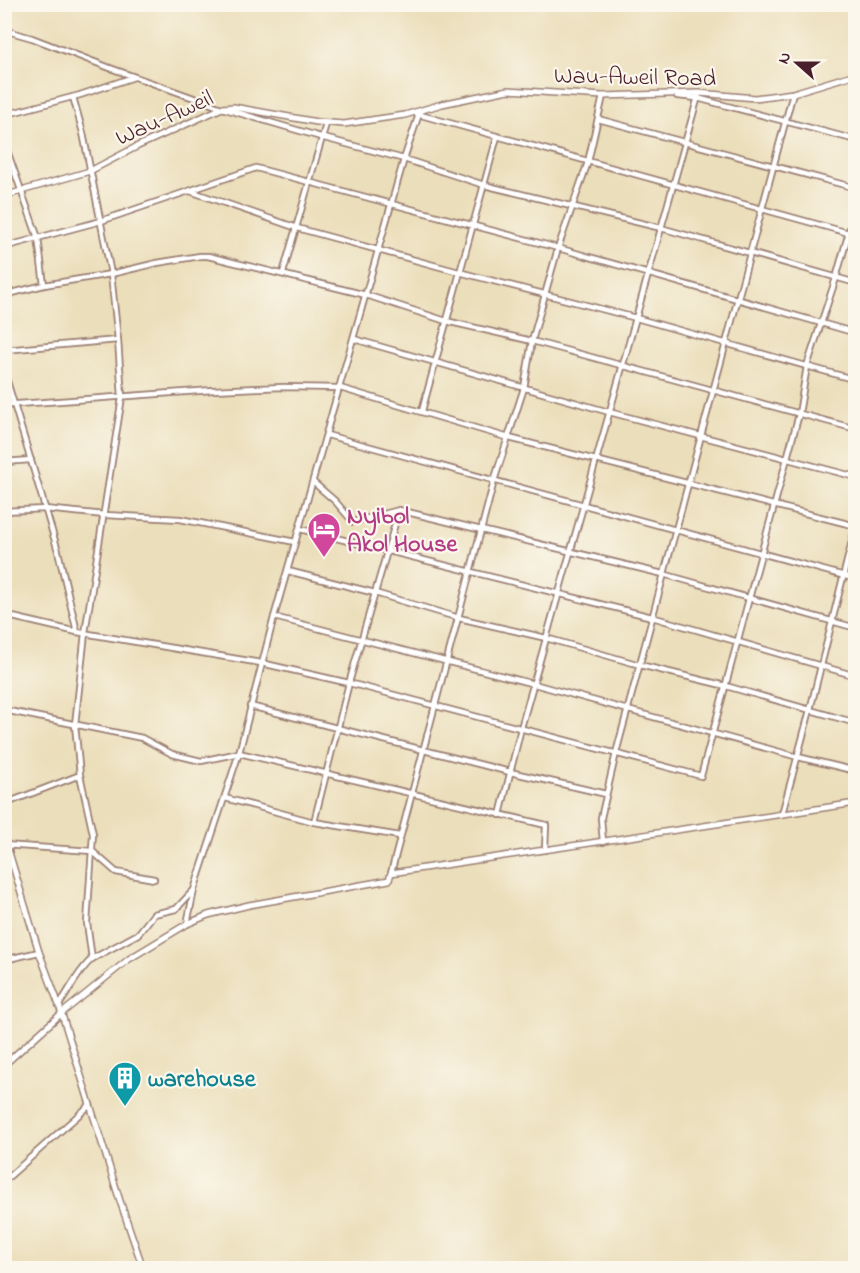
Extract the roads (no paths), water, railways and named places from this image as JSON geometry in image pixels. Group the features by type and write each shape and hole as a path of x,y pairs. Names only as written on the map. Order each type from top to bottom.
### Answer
{"street":[{"path":"4,30 32,38 222,108 484,184 661,228 855,283"},
{"name":"Wau-Aweil Road","path":"416,114 442,104 508,90 603,96 662,94 755,98 792,93 855,74"},
{"path":"4,115 73,97 134,77"},
{"path":"603,842 601,818 627,708 792,93"},
{"path":"500,815 521,728 698,95 855,140"},
{"path":"4,1065 62,1012 129,959 187,924 208,915 249,905 389,880 472,572 494,481 524,388 532,341 558,248 588,162 603,96"},
{"path":"73,97 81,123 111,274 122,397 85,633 75,725 80,775 93,834 87,923 92,959"},
{"name":"Wau-Aweil","path":"4,196 90,171 138,146 222,108 234,107 326,124 344,124 416,114"},
{"path":"187,924 194,890 239,753 261,663 416,114 855,235"},
{"path":"598,119 855,188"},
{"path":"283,273 324,138 326,124"},
{"path":"422,411 497,137"},
{"path":"4,142 38,238 44,285"},
{"path":"4,248 101,221 256,168 558,248 855,333"},
{"path":"190,190 297,228 636,318 855,380"},
{"path":"4,615 77,632 261,663 349,683 701,776 799,414 807,366 836,278 855,207"},
{"path":"4,295 44,285 200,256 283,273 446,321 532,341 855,429"},
{"path":"354,339 609,412 855,477"},
{"path":"4,350 118,340"},
{"path":"4,371 16,404 58,551 77,632"},
{"path":"4,405 272,387 340,388 509,438 855,526 782,814"},
{"path":"327,435 855,579"},
{"path":"4,462 31,460"},
{"path":"313,482 335,501 353,522 399,510 571,550 855,628"},
{"path":"4,511 45,509 180,519 296,542"},
{"path":"314,822 337,727 399,510"},
{"path":"300,529 652,617 855,675"},
{"path":"288,571 375,593 459,618 546,638 640,665 726,686 855,723"},
{"path":"274,617 627,708 855,771"},
{"path":"250,706 606,794"},
{"path":"4,710 142,738 172,754 201,761 239,753 546,825 545,850"},
{"path":"4,804 80,775"},
{"path":"225,798 314,822 400,836"},
{"path":"391,873 855,803"},
{"path":"4,836 39,952 62,1012 143,1269"},
{"path":"7,846 92,851 116,872 154,879"},
{"path":"59,1005 74,985 83,967 92,959 138,934 154,914 176,909 194,890"},
{"path":"4,960 39,952"},
{"path":"4,1181 90,1105"}],"place":[{"name":"Nyibol Akol House","path":"324,558"},
{"name":"warehouse","path":"125,1107"}]}
